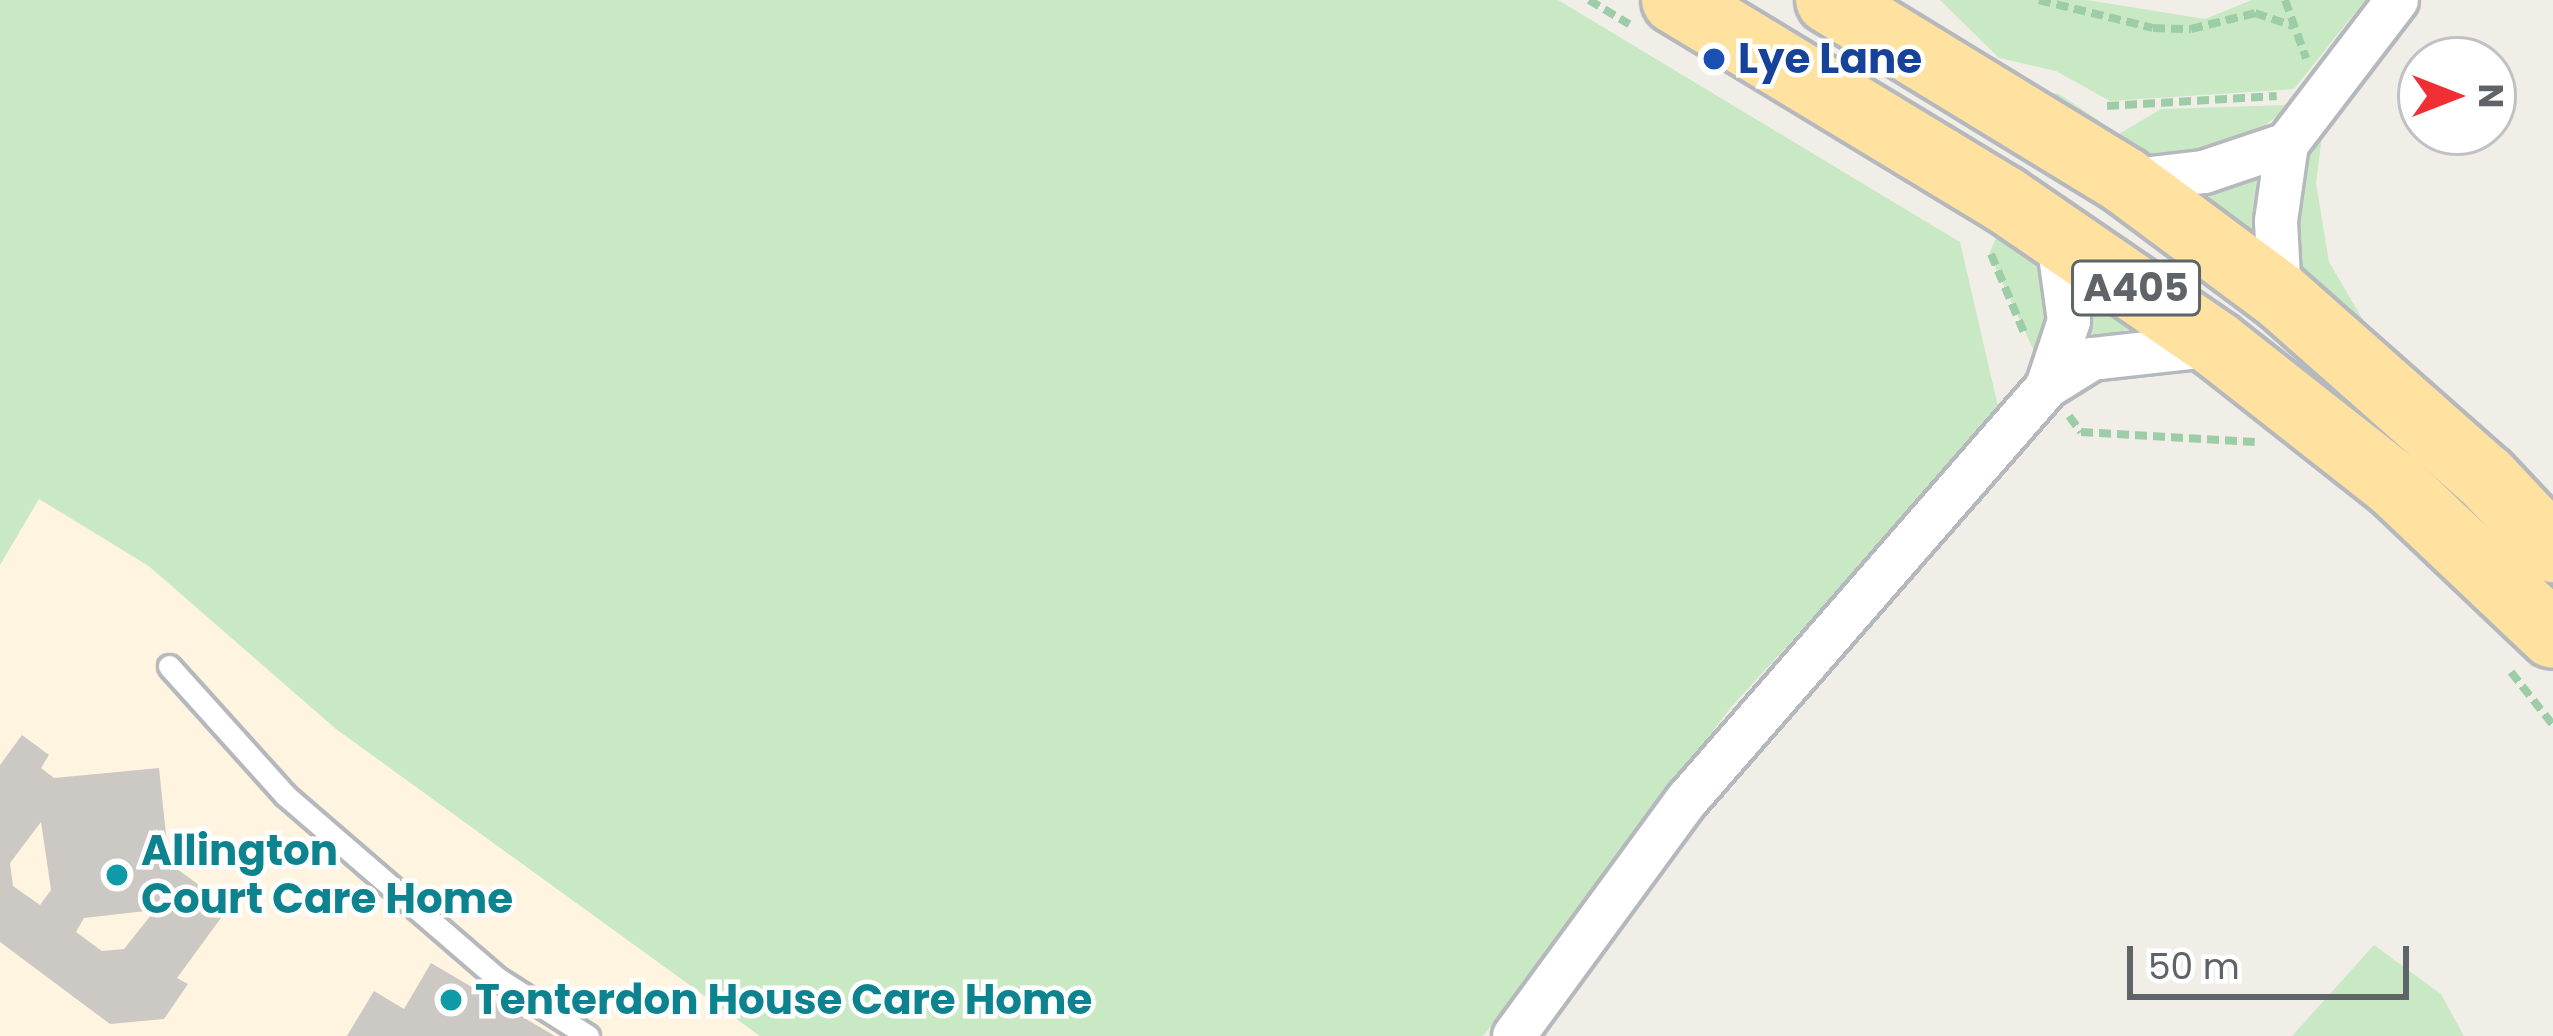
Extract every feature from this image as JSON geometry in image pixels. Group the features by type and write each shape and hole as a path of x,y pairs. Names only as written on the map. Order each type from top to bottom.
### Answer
{"highway":[{"name":"A405","path":"1829,0 2125,181 2280,296 2486,478 2553,549"},
{"name":"A405","path":"1647,9 2057,233 2218,345 2396,486 2523,645"}],"street":[{"path":"2280,296 2276,221 2288,144 2397,0"},
{"path":"2125,181 2204,172 2288,144"},
{"path":"2047,387 2069,321 2057,233"},
{"path":"1514,1036 1687,800 2047,387 2092,358 2218,345"}],"lane":[{"path":"169,666 285,795 496,978 588,1036"}],"path":[{"path":"1589,0 1647,9"},
{"path":"2039,0 2153,28 2191,29 2255,13 2293,26"},
{"path":"2284,0 2313,74"},
{"path":"1989,249 2047,387 2080,432 2253,441 2271,454"},
{"path":"2523,645 2553,724"}],"shaded area":[{"path":"39,498 149,567 336,729 760,1036 0,1036 0,565"}],"green space":[{"path":"0,0 1558,0 1960,242 2000,415 1731,707 1483,1036 760,1036 336,729 149,566 39,499 0,565"},
{"path":"1940,0 2087,0 2205,19 2252,0 2365,0 2294,89 2110,101 2056,71 1999,58"},
{"path":"2042,91 2059,94 2119,134 2161,109 2292,105 2236,147 2170,160 2136,155"},
{"path":"2323,128 2316,183 2329,262 2366,325 2422,379 2303,278 2289,248 2294,179"},
{"path":"2257,178 2262,249 2187,194 2217,190"},
{"path":"2002,224 2048,276 2052,298 2040,364 1989,254"},
{"path":"2085,277 2149,325 2087,339"},
{"path":"2374,945 2441,994 2464,1036 2292,1036"}],"building":[{"name":"Allington Court Care Home","path":"22,735 49,755 41,768 54,778 159,768 169,863 229,907 177,978 188,984 164,1019 110,1024 0,942 0,765","holes":["41,822 51,890 40,905 13,886 10,863","155,910 124,949 102,951 76,932 84,918"]},
{"name":"Tenterdon House Care Home","path":"431,963 555,1036 347,1036 374,991 404,1009"}],"place":[{"name":"Lye Lane","path":"1714,59"},
{"name":"Allington Court Care Home","path":"117,875"},
{"name":"Tenterdon House Care Home","path":"451,1000"}]}
